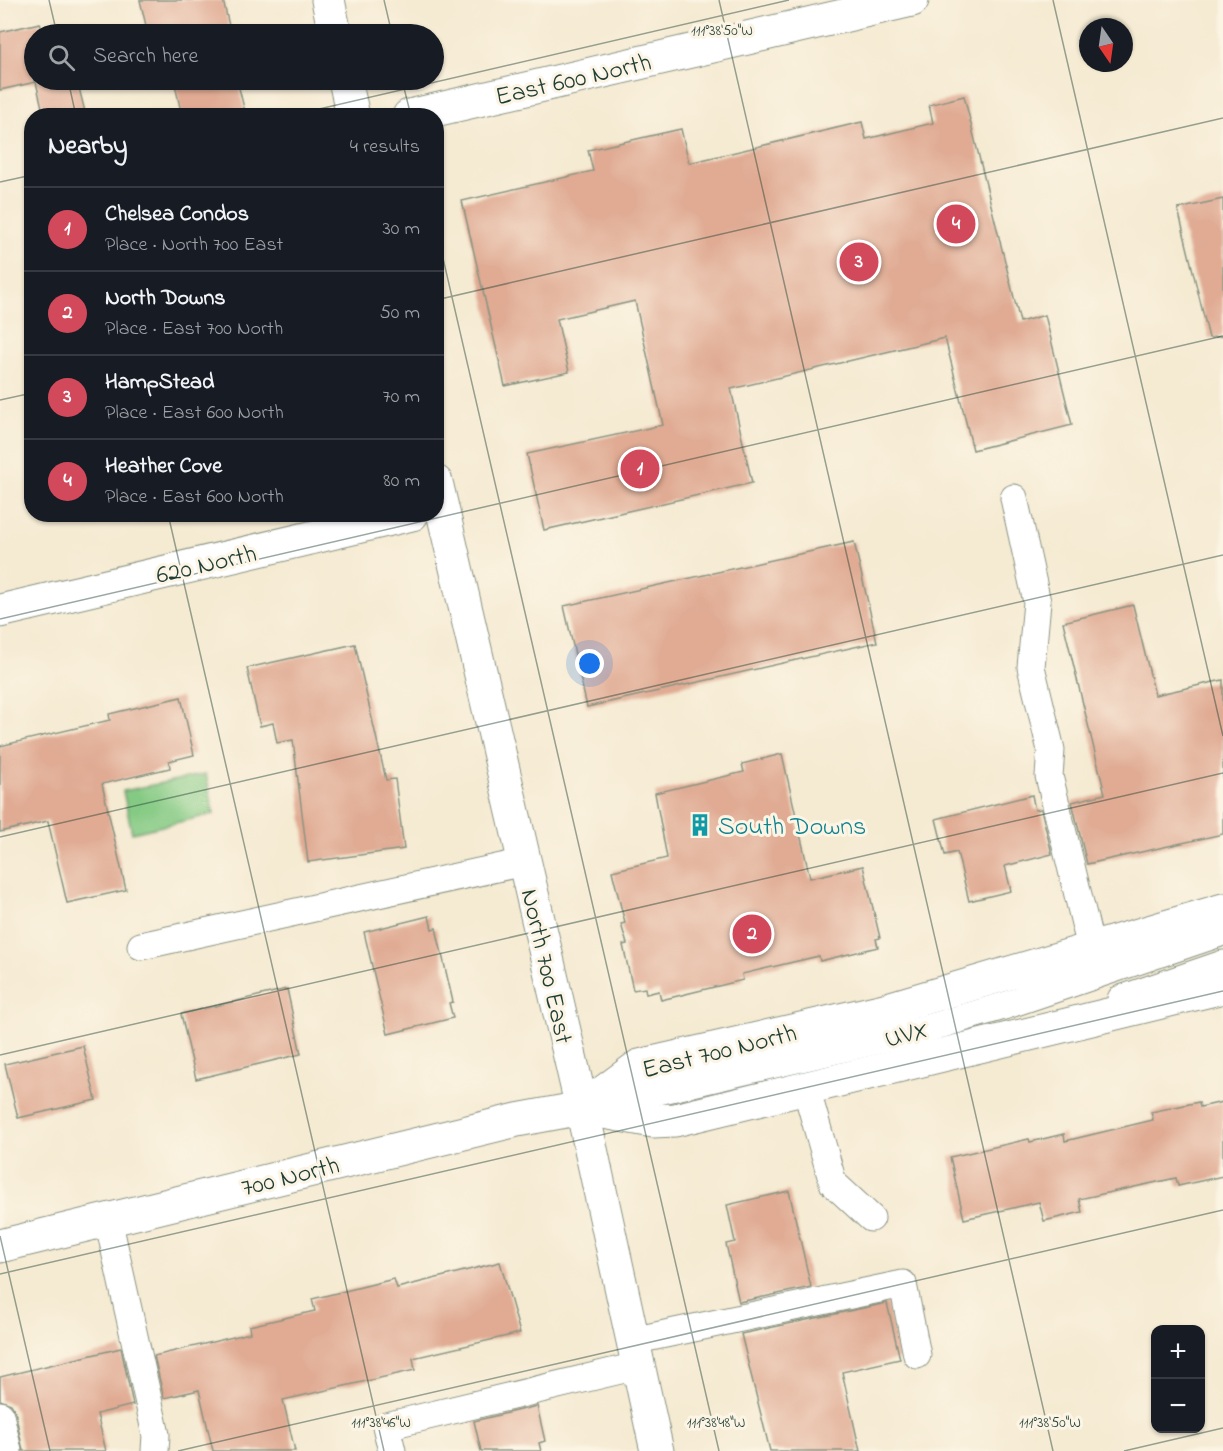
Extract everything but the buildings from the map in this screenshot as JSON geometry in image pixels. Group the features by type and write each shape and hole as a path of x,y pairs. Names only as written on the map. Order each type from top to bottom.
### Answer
{"street":[{"path":"328,0 333,24"},
{"name":"East 600 North","path":"444,108 912,0"},
{"path":"347,90 351,108"},
{"name":"620 North","path":"0,611 356,522"},
{"name":"North 700 East","path":"437,522 524,861 582,1108 657,1451"},
{"name":"East 700 North","path":"582,1108 639,1066 884,1010 1223,910"},
{"name":"East 700 North","path":"582,1108 652,1121 675,1120 1223,987"},
{"name":"700 North","path":"0,1246 517,1120 582,1108"}],"lane":[{"path":"1014,498 1037,602 1031,667 1051,750 1049,776 1091,948"},
{"path":"141,946 524,861"},
{"name":"UVX","path":"582,1108 922,1030 1007,1005 1223,932"},
{"path":"1027,1035 1223,964"},
{"path":"806,1088 832,1183 871,1218"},
{"path":"108,1219 156,1435 155,1451"},
{"path":"392,1451 386,1426 635,1354 903,1284 917,1355"},
{"path":"0,1415 8,1451"}],"green space":[{"path":"206,774 214,814 132,833 123,791"}],"place":[{"name":"Heather Cove","path":"956,224"},
{"name":"HampStead","path":"859,262"},
{"name":"Chelsea Condos","path":"640,469"},
{"name":"South Downs","path":"700,825"},
{"name":"North Downs","path":"752,934"}]}
